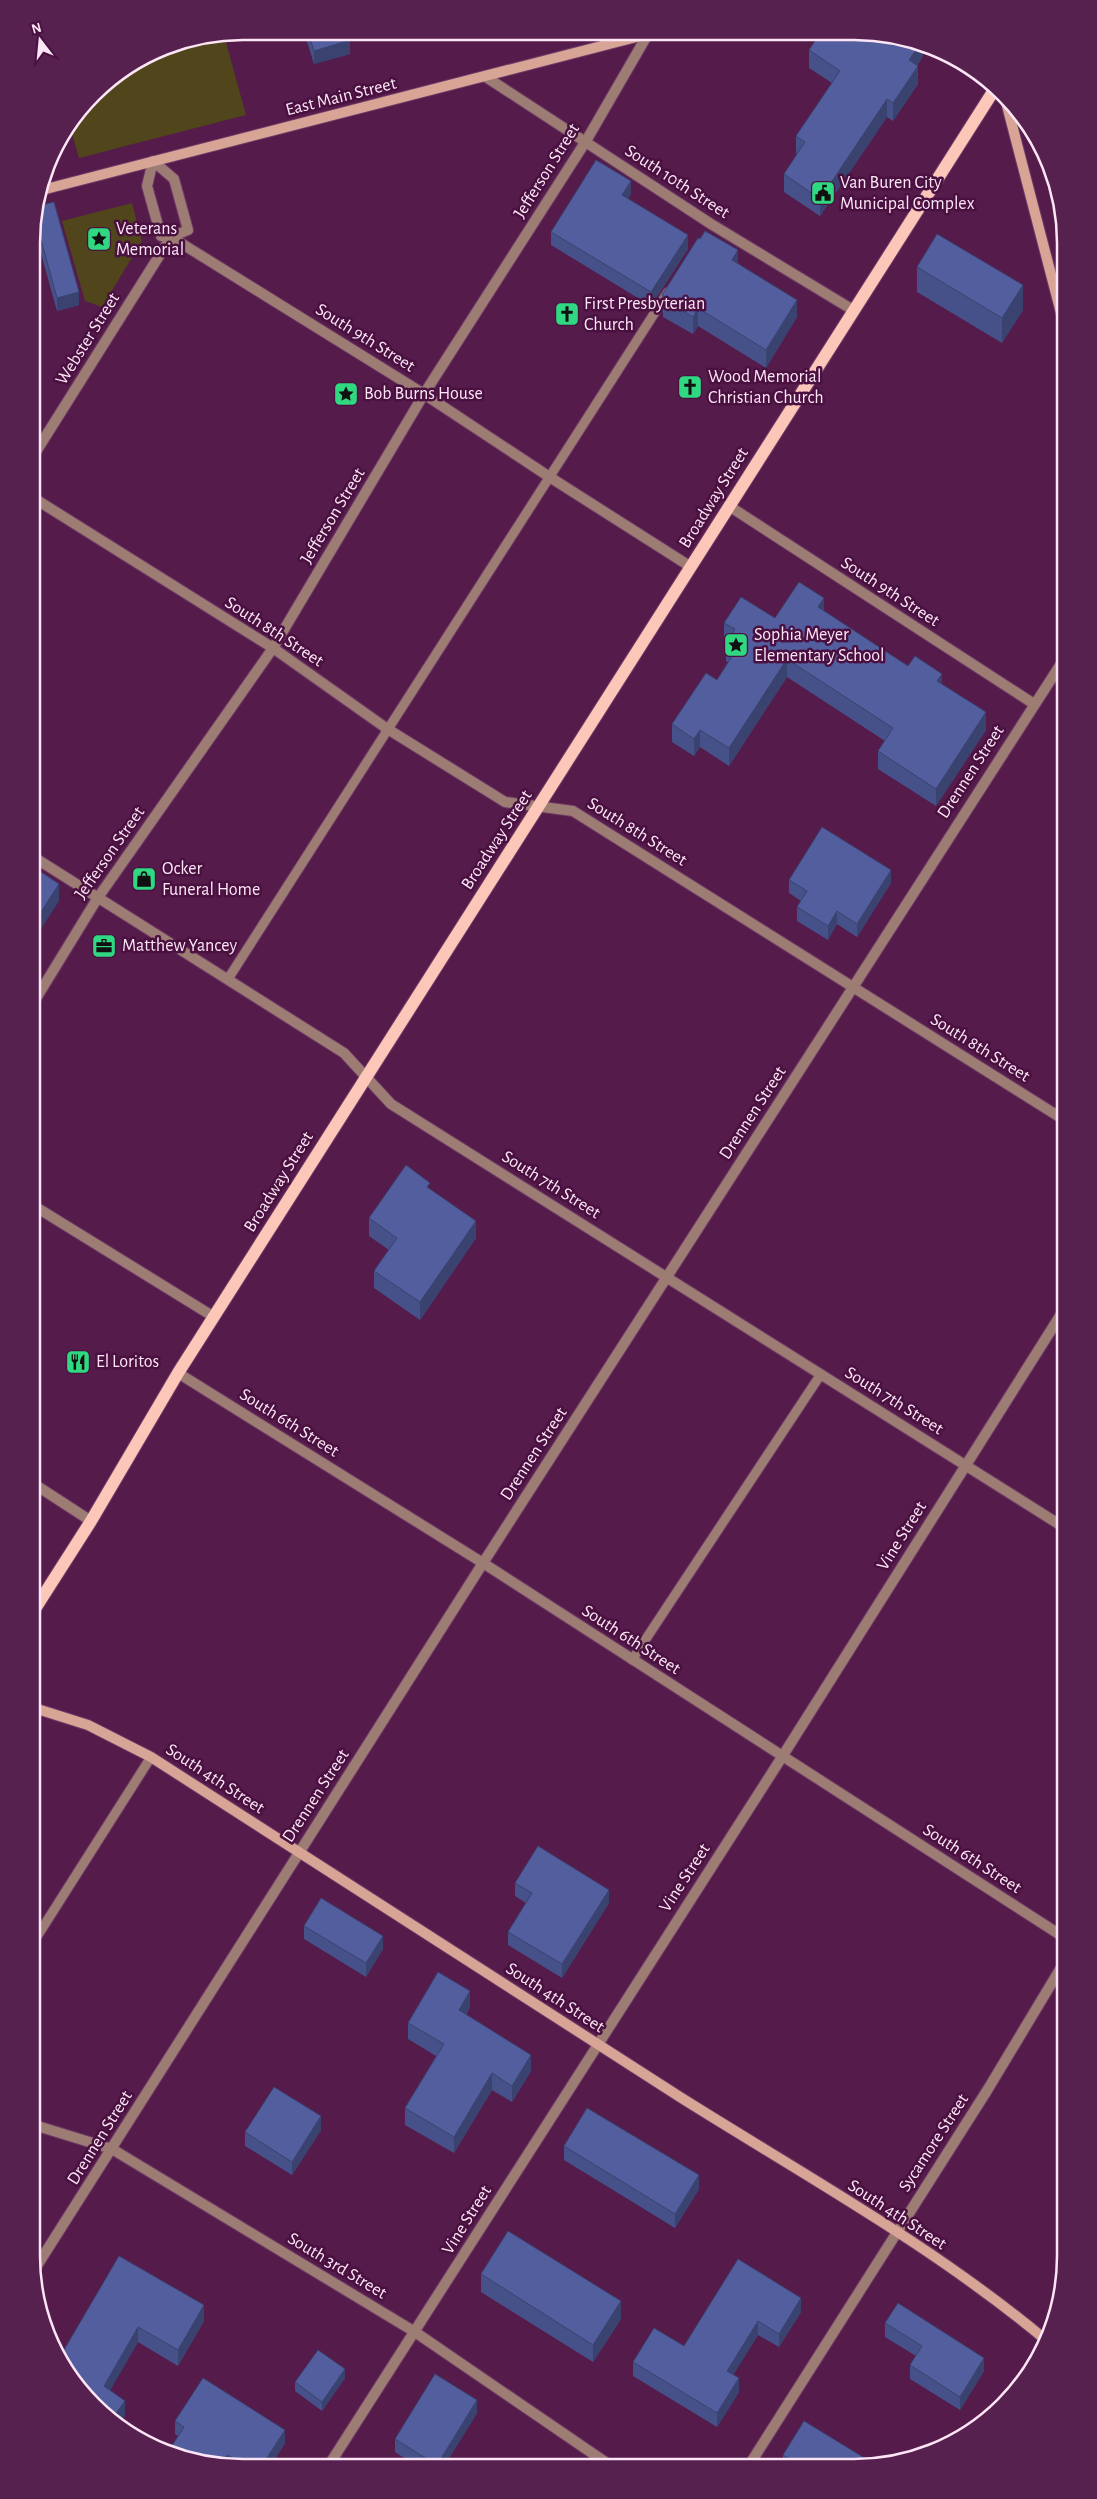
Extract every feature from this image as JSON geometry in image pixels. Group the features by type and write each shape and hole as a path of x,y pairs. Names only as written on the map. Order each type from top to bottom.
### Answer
{"main road":[{"name":"East Main Street","path":"48,188 625,40"},
{"name":"Broadway Street","path":"40,1601 91,1521 178,1373 992,94"},
{"path":"1009,111 1057,287"},
{"name":"South 4th Street","path":"40,1710 88,1725 151,1756 598,2045 896,2233 1005,2306 1041,2336"}],"street":[{"name":"Jefferson Street","path":"40,992 97,898 273,648 424,394 586,141 645,40"},
{"name":"South 10th Street","path":"486,77 586,141 709,228 853,310"},
{"path":"153,161 147,186 160,236 172,238"},
{"name":"Webster Street","path":"40,445 172,238 188,230 174,179 153,161"},
{"name":"South 9th Street","path":"172,238 424,394 548,476 692,566"},
{"name":"South 8th Street","path":"40,502 273,648 386,728 505,802 573,811 1057,1115"},
{"name":"South 9th Street","path":"729,506 1034,704"},
{"name":"Drennen Street","path":"40,2261 483,1563 1057,670"},
{"name":"South 7th Street","path":"40,861 228,978 344,1053 392,1104 1057,1522"},
{"path":"40,1209 214,1317"},
{"name":"Vine Street","path":"332,2459 782,1757 1057,1322"},
{"name":"South 6th Street","path":"178,1373 483,1563 1057,1933"},
{"path":"40,1488 91,1521"},
{"name":"Sycamore Street","path":"753,2459 988,2089 1057,1974"},
{"name":"South 3rd Street","path":"40,2127 112,2150 415,2332 601,2459"}],"lane":[{"path":"228,978 386,728 674,281"},
{"path":"632,1660 821,1374"},
{"path":"40,1932 151,1756"}],"shaded area":[{"path":"226,41 246,115 79,158 72,134 90,109 109,90 130,74 166,55 191,47"},
{"path":"132,203 142,241 102,307 85,301 62,221"}],"building":[{"path":"311,40 350,40 314,51"},
{"path":"816,40 867,40 916,50 909,60 918,66 893,103 887,99 820,199 784,174 805,142 796,136 840,71 809,50"},
{"path":"596,160 631,181 622,195 688,235 651,292 551,232"},
{"path":"54,202 79,292 57,298 40,236 44,205"},
{"path":"705,231 738,250 732,260 797,300 766,350 698,308 693,317 663,299 665,297 662,295 698,238 700,239"},
{"path":"937,234 1023,285 1002,318 917,267"},
{"path":"799,582 824,598 818,607 908,666 915,656 942,674 937,681 986,712 936,789 878,751 893,728 787,659 729,748 700,730 694,739 672,724 706,673 717,680 736,650 726,644 735,629 724,623 741,597 775,618"},
{"path":"822,827 891,870 857,924 837,911 828,926 797,907 807,891 789,880"},
{"path":"40,871 59,884 40,914"},
{"path":"406,1165 430,1183 427,1187 476,1221 420,1302 374,1271 397,1238 369,1218"},
{"path":"538,1846 609,1890 562,1964 508,1932 532,1893 515,1883"},
{"path":"321,1898 383,1936 366,1963 304,1926"},
{"path":"438,1972 470,1991 459,2010 531,2055 512,2086 492,2073 454,2137 405,2108 444,2044 408,2023"},
{"path":"274,2087 321,2116 292,2162 245,2132"},
{"path":"587,2108 699,2175 675,2214 564,2146"},
{"path":"508,2231 621,2301 593,2345 481,2274"},
{"path":"119,2256 204,2305 178,2350 138,2327 104,2386 125,2401 116,2414 90,2390 74,2369 64,2351"},
{"path":"738,2259 801,2298 779,2334 758,2321 727,2371 739,2378 717,2413 633,2362 654,2328 684,2346"},
{"path":"898,2303 984,2358 960,2397 910,2365 922,2346 885,2323"},
{"path":"318,2350 345,2369 322,2402 295,2382"},
{"path":"435,2374 477,2400 441,2459 427,2459 395,2439"},
{"path":"203,2378 285,2430 266,2459 234,2459 228,2455 226,2458 204,2455 172,2446 184,2427 175,2421"},
{"path":"804,2421 866,2459 790,2459 783,2455"}],"place":[{"name":"Van Buren City Municipal Complex","path":"823,193"},
{"name":"Veterans Memorial","path":"99,239"},
{"name":"First Presbyterian Church","path":"567,314"},
{"name":"Wood Memorial Christian Church","path":"690,387"},
{"name":"Bob Burns House","path":"346,394"},
{"name":"Sophia Meyer Elementary School","path":"736,645"},
{"name":"Ocker Funeral Home","path":"144,879"},
{"name":"Matthew Yancey","path":"104,946"},
{"name":"El Loritos","path":"78,1362"}]}
